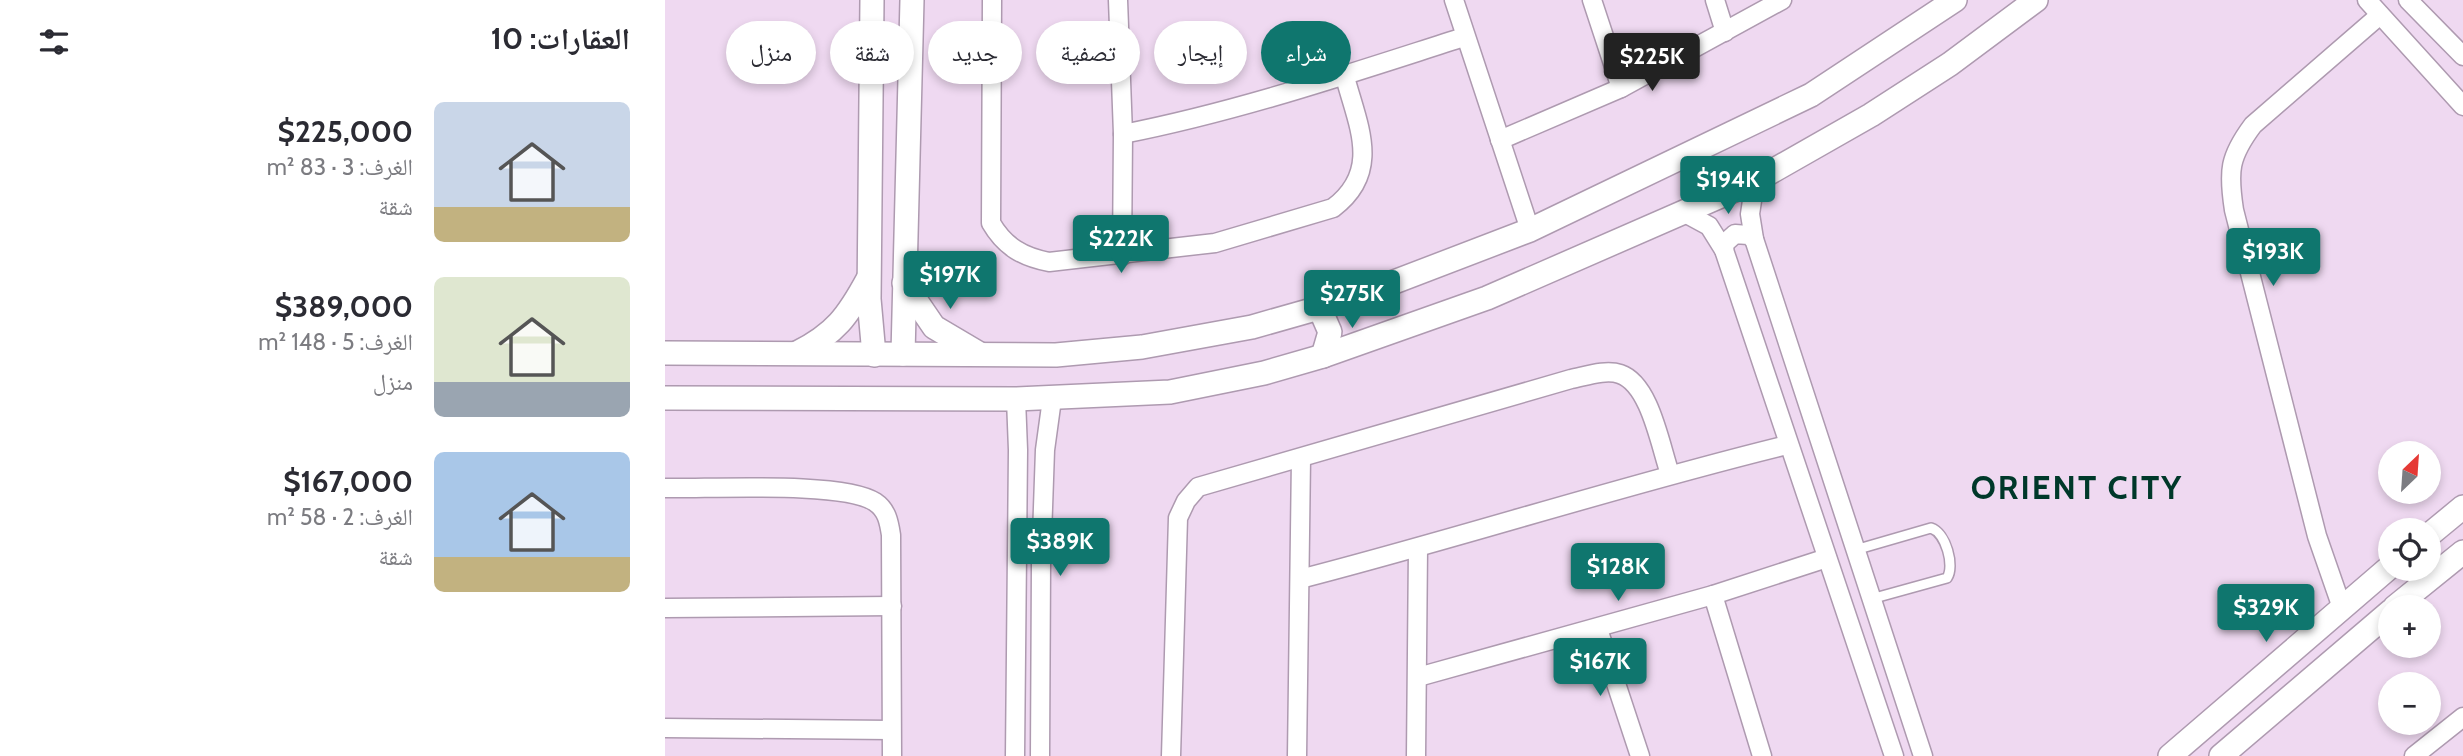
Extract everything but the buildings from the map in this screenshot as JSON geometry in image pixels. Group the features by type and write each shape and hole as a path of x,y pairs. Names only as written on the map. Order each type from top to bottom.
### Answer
{"street":[{"path":"872,0 869,276 874,355"},
{"path":"903,354 912,0"},
{"path":"992,0 991,223 1000,238 1029,259 1049,262 1122,256 1215,243 1333,208 1348,197 1357,184 1364,149 1347,84"},
{"path":"1118,0 1123,134 1122,256"},
{"path":"1454,0 1464,37 1530,230"},
{"path":"1592,0 1621,88"},
{"path":"1715,0 1725,32"},
{"path":"1500,141 1621,88 1782,0"},
{"path":"665,398 1052,399 1170,392 1264,373 1324,356 1487,298 1755,181 1871,115 1950,64 2036,0"},
{"path":"2367,0 2463,106"},
{"path":"2408,0 2463,56"},
{"path":"665,353 1056,355 1142,347 1251,327 1320,309 1530,230 1811,94 1950,1"},
{"path":"2341,605 2317,536 2240,235 2229,178 2238,145 2253,125 2380,15"},
{"path":"1351,74 1464,37"},
{"path":"1123,134 1202,119 1318,84"},
{"path":"1755,181 1750,214 1753,239 1923,756"},
{"path":"1685,213 1709,226 1724,250 1893,756"},
{"path":"1724,250 1725,243 1735,234 1748,235 1753,239"},
{"path":"794,354 833,332 857,301 869,276"},
{"path":"904,283 934,327 981,355"},
{"path":"1347,300 1344,325 1359,345"},
{"path":"1320,309 1330,332 1324,356"},
{"path":"871,329 888,336 902,329"},
{"path":"1171,756 1178,518 1186,501 1198,487 1571,379 1618,372 1635,381 1644,395 1670,474"},
{"path":"1016,399 1016,756"},
{"path":"1040,756 1041,565 1045,450 1052,399"},
{"path":"1300,579 1418,548 1670,474 1787,444"},
{"path":"1018,450 1033,447 1045,450"},
{"path":"1297,756 1301,458"},
{"path":"665,488 828,489 862,495 878,503 888,518 892,606 892,756"},
{"path":"2441,524 2463,507"},
{"path":"1416,756 1418,548"},
{"path":"2410,595 2463,552"},
{"path":"1418,677 1713,596 1826,558"},
{"path":"2170,756 2341,605 2378,576"},
{"path":"1713,596 1762,756"},
{"path":"665,608 892,606"},
{"path":"2222,756 2378,622"},
{"path":"1598,629 1640,756"},
{"path":"2414,756 2463,718"},
{"path":"665,728 891,730"}],"lane":[{"path":"1854,550 1931,528 1942,536 1951,568 1947,579 1871,599"}],"district":[{"name":"ORIENT CITY","path":"2077,487"}]}
